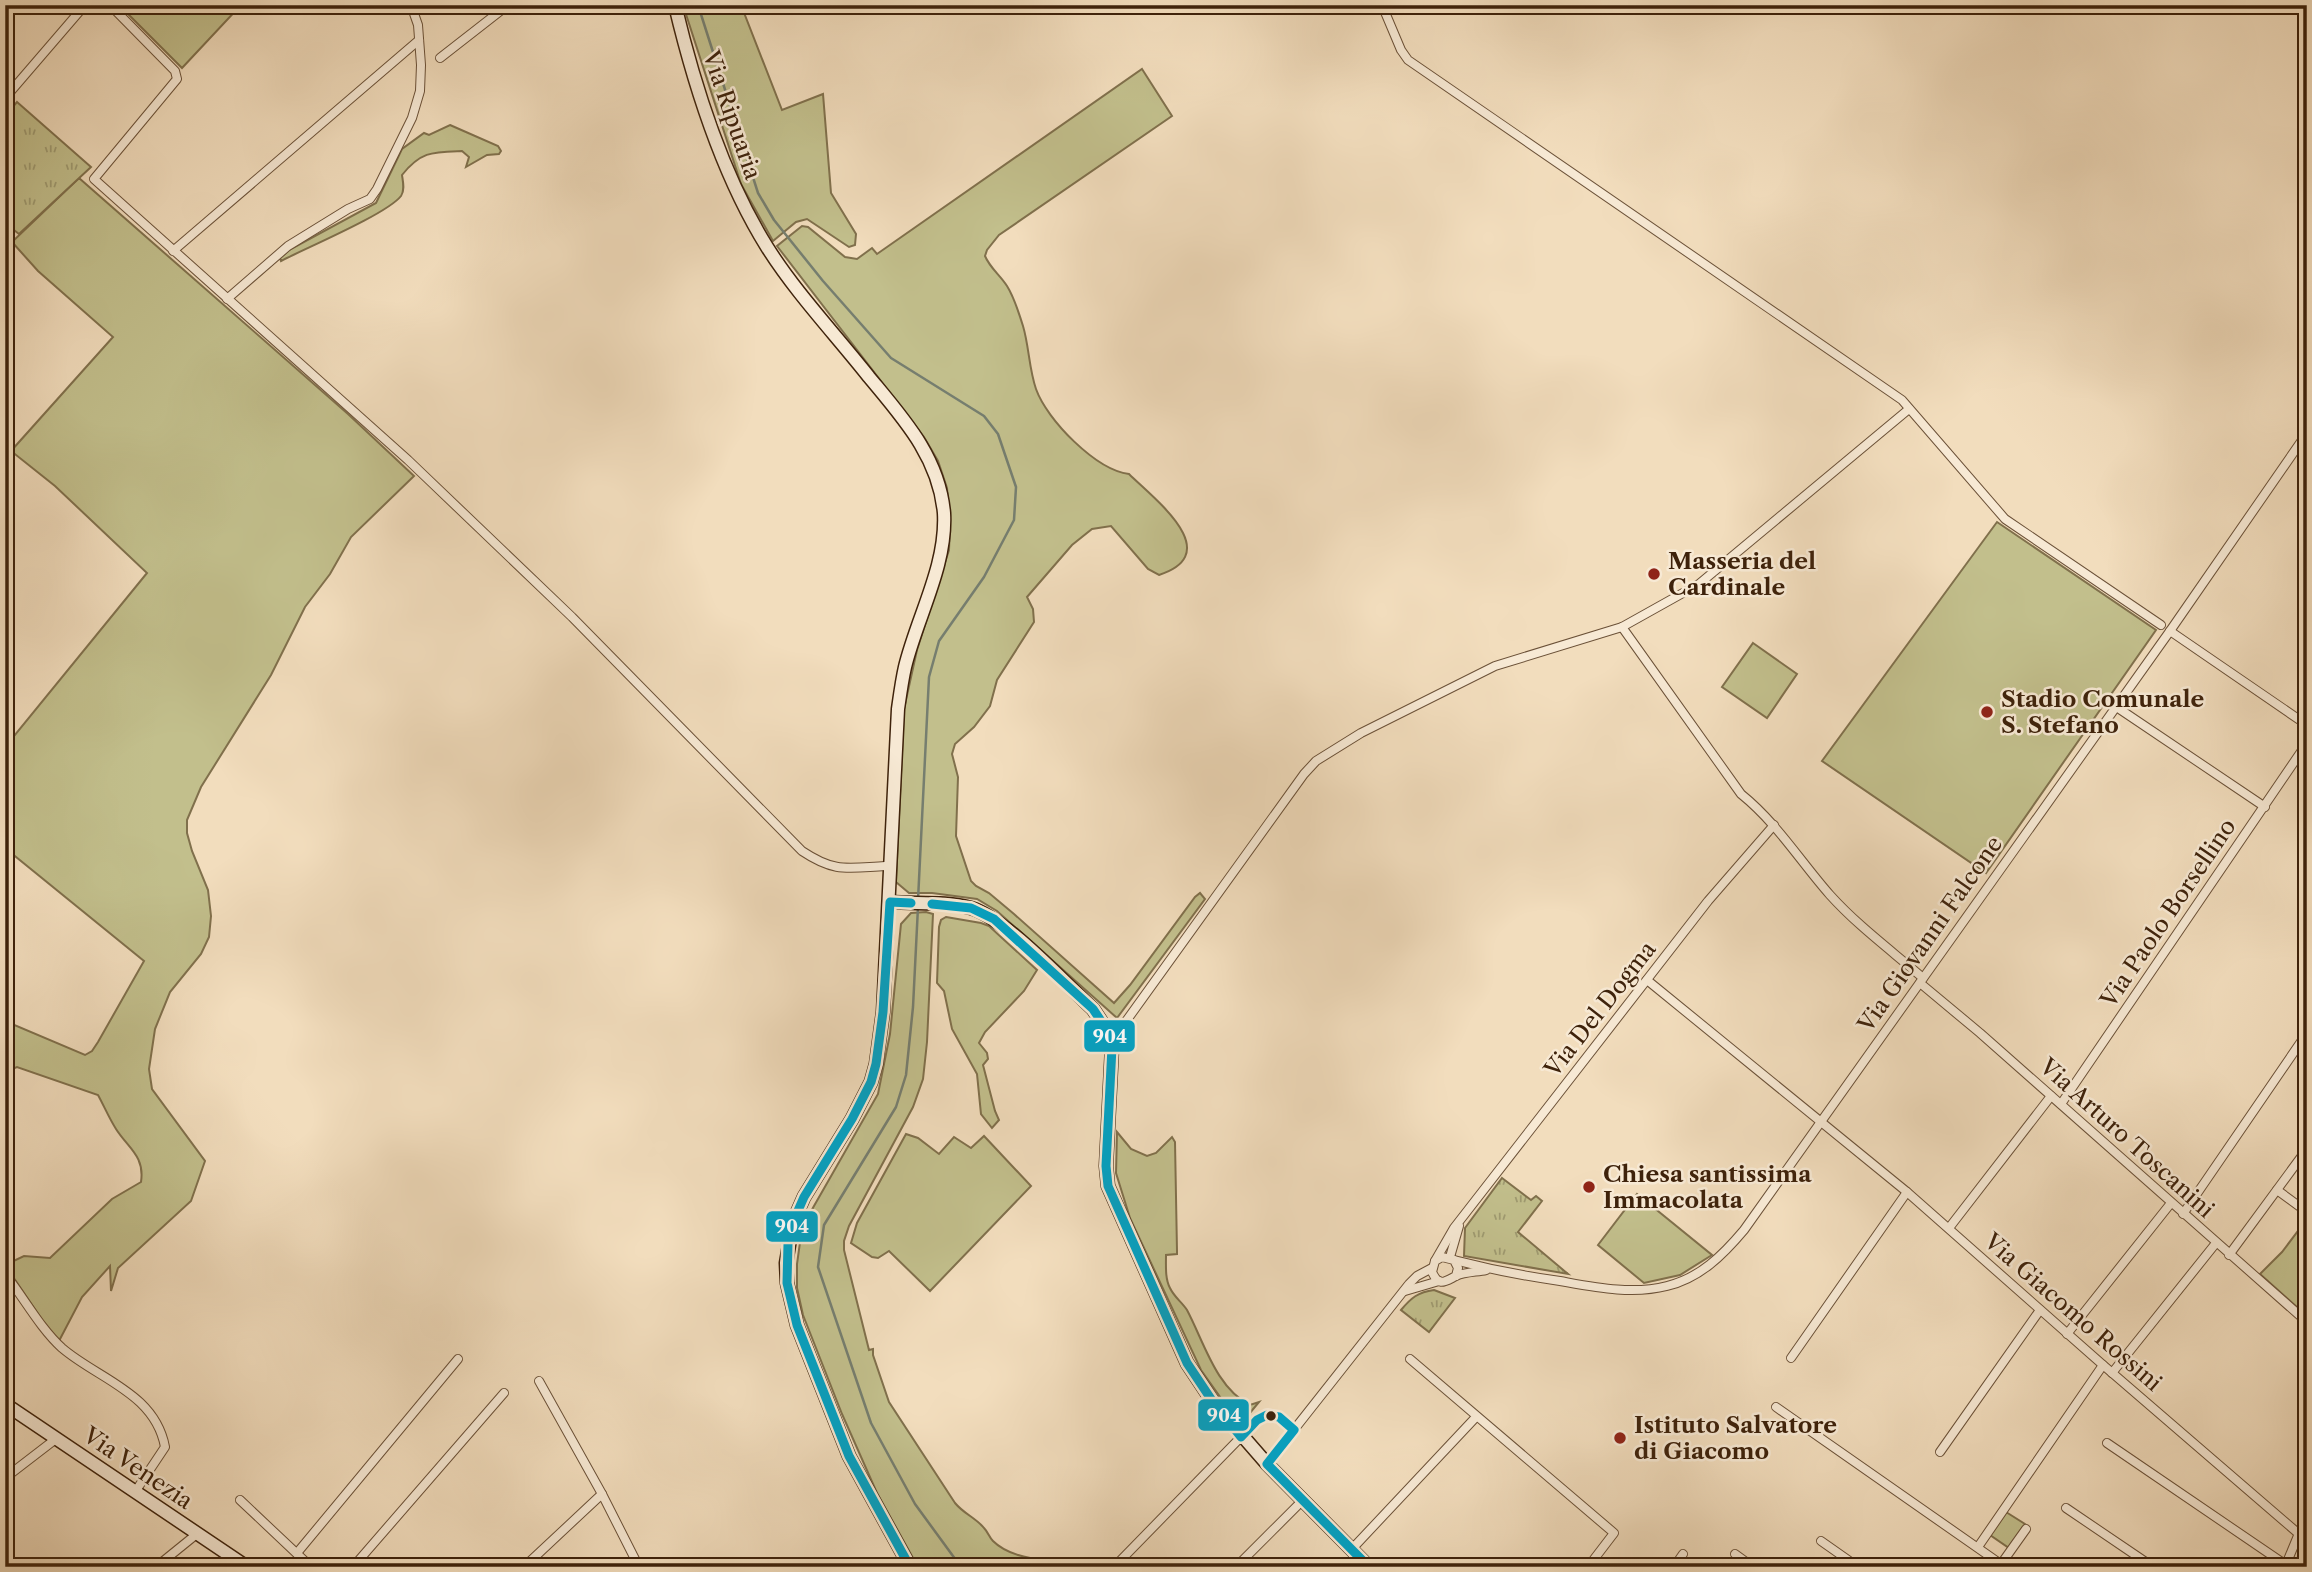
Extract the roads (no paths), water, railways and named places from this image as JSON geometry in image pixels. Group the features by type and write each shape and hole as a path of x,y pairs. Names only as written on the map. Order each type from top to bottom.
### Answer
{"street":[{"path":"5,98 85,5"},
{"path":"110,5 175,71 177,79 94,179 354,410 519,565 802,851 818,862 834,868 888,866"},
{"path":"227,299 288,246 348,209 370,199 421,91 418,25 411,5"},
{"path":"440,58 508,5"},
{"name":"Via Ripuaria","path":"675,5 714,133 739,196 788,276 921,443 940,486 944,516 943,538 905,667 898,709 888,866 890,902 883,1012 876,1065 860,1105 804,1197 793,1222 788,1244 787,1283 797,1325 849,1456 910,1567"},
{"path":"1382,5 1408,60 1902,400 2005,519 2161,625"},
{"path":"173,251 419,40"},
{"path":"5,79 15,87"},
{"path":"1110,1039 1119,1031 1316,761 1361,733 1495,666 1622,628 1699,584 1909,409"},
{"name":"Via Giovanni Falcone","path":"1452,1259 1489,1270 1604,1289 1626,1290 1667,1287 1685,1280 1727,1251 1922,981 2307,433"},
{"name":"Via Arturo Toscanini","path":"1622,628 1725,775 1741,794 1763,812 1850,915 2307,1322"},
{"path":"2169,631 2307,725"},
{"path":"2115,706 2265,807"},
{"name":"Via Paolo Borsellino","path":"2061,1104 2307,743"},
{"name":"Via Del Dogma","path":"1434,1264 1443,1243 1708,901 1774,825"},
{"path":"890,902 971,908 994,919 1093,1009 1102,1021 1110,1039 1113,1059 1106,1166 1108,1186 1187,1363 1241,1437 1369,1567"},
{"name":"Via Giacomo Rossini","path":"1647,980 1907,1192 2299,1534"},
{"path":"2183,1214 2307,1032"},
{"path":"1949,1228 2051,1096"},
{"path":"2229,1255 2307,1149"},
{"path":"2277,1190 2307,1212"},
{"path":"1791,1357 1907,1192"},
{"path":"2067,1334 2171,1203"},
{"path":"1405,1291 1438,1281 1450,1281 1456,1276 1458,1268 1452,1259 1454,1238 1462,1220"},
{"path":"2112,1373 2216,1243"},
{"path":"1267,1465 1417,1276 1442,1257 1452,1259"},
{"path":"1434,1264 1433,1275 1438,1281"},
{"name":"Via Giovanni Falcone","path":"1456,1276 1489,1270"},
{"path":"5,1274 63,1348 130,1393 157,1422 165,1447 135,1492"},
{"path":"1940,1452 2040,1310"},
{"path":"297,1553 458,1359"},
{"path":"1410,1359 1614,1533 1588,1567"},
{"path":"1978,1547 2103,1365"},
{"path":"539,1381 639,1567"},
{"path":"352,1567 504,1393"},
{"name":"Via Venezia","path":"5,1404 247,1567"},
{"path":"1776,1407 2002,1566 2025,1529"},
{"path":"1351,1550 1476,1417"},
{"path":"1121,1564 1241,1437"},
{"path":"5,1478 57,1438"},
{"path":"2106,1443 2286,1566 2307,1514"},
{"path":"524,1567 602,1494"},
{"path":"240,1500 311,1567"},
{"path":"1236,1567 1302,1501"},
{"path":"2066,1508 2153,1567"},
{"path":"156,1567 198,1533"},
{"path":"1821,1541 1858,1567"},
{"path":"1674,1567 1683,1554"},
{"path":"1735,1554 1753,1567"}],"waterway":[{"path":"698,5 758,193 774,220 891,358 984,416 998,434 1016,487 1014,520 984,577 939,641 929,677 918,900"},
{"path":"918,907 913,1007 906,1075 896,1107 824,1225 818,1267 871,1423 915,1504 961,1567"}],"place":[{"name":"Masseria del Cardinale","path":"1654,574"},
{"name":"Stadio Comunale S. Stefano","path":"1987,712"},
{"name":"Chiesa santissima Immacolata","path":"1589,1187"},
{"name":"Istituto Salvatore di Giacomo","path":"1620,1438"}]}
